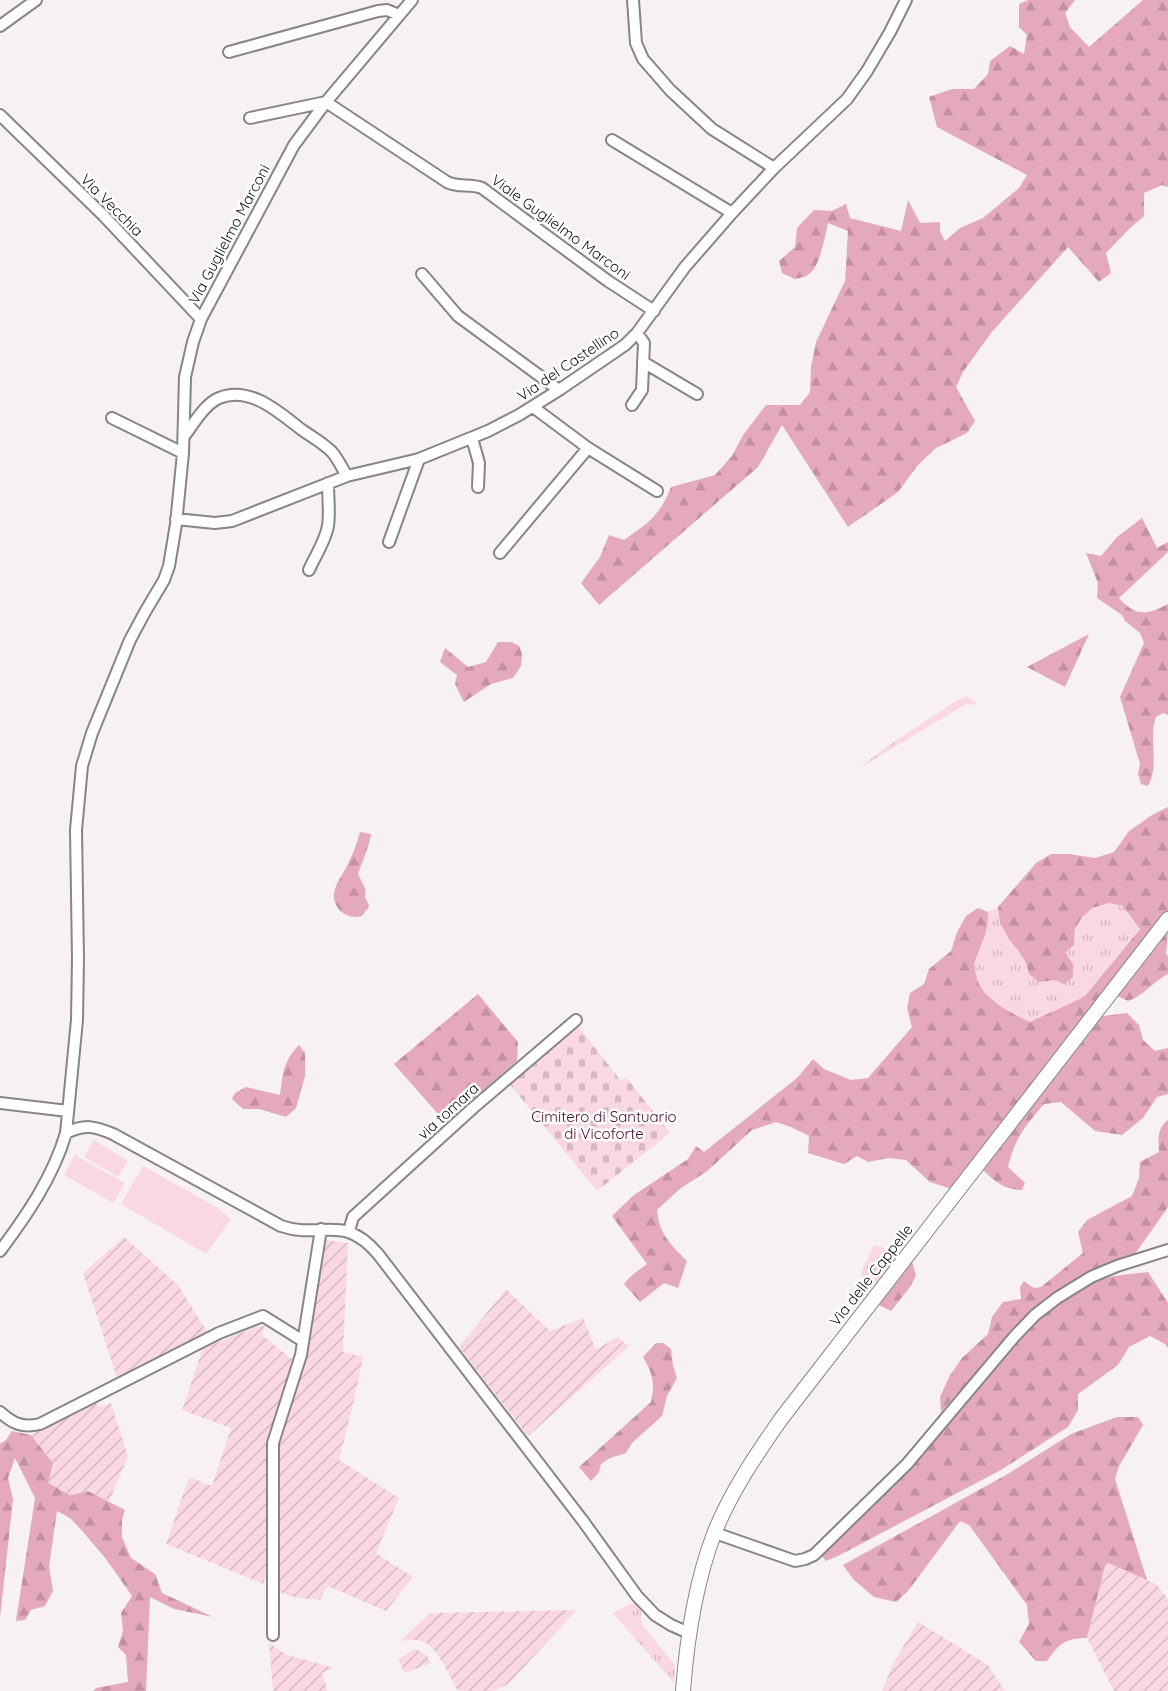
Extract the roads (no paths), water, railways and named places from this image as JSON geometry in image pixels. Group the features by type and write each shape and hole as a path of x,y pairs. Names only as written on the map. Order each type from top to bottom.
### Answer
{"main road":[{"name":"Via delle Cappelle","path":"683,1691 688,1633 700,1575 715,1533 733,1494 753,1461 781,1419 1168,919"}],"street":[{"path":"0,26 36,0"},
{"name":"Via Guglielmo Marconi","path":"0,1251 45,1182 63,1146 66,1134 77,1020 76,830 82,766 92,733 133,634 164,580 169,566 185,435 187,364 201,319 282,165 300,137 326,102 412,0"},
{"path":"633,0 636,43 643,59 670,90 712,129 774,168"},
{"name":"Via del Castellino","path":"176,521 215,523 232,521 347,476 419,459 472,438 519,415 625,345 654,311 685,267 732,213 774,168 847,99 867,71 906,0"},
{"path":"229,52 378,11 387,10 399,15"},
{"path":"250,118 326,102"},
{"name":"Viale Guglielmo Marconi","path":"326,102 447,182 457,186 482,188 608,281 654,311"},
{"name":"Via Vecchia","path":"0,115 103,215 201,319"},
{"path":"612,140 732,213"},
{"path":"422,274 458,316 559,390"},
{"path":"632,405 642,390 644,343 637,333"},
{"path":"643,362 697,394"},
{"path":"185,435 205,409 218,398 228,395 246,396 271,407 324,445 333,454 347,476"},
{"path":"533,407 588,448 657,491"},
{"path":"112,418 183,453"},
{"path":"472,438 479,463 478,487"},
{"path":"500,553 588,448"},
{"path":"389,542 419,459"},
{"path":"309,570 328,526 328,483"},
{"name":"via tomara","path":"349,1231 353,1217 474,1107 576,1020"},
{"path":"0,1102 68,1112"},
{"path":"66,1134 76,1128 88,1126 101,1129 281,1226 295,1229 349,1231 365,1240 584,1521 637,1596 655,1615 688,1633"},
{"path":"273,1635 273,1443 298,1365 321,1229"},
{"path":"715,1533 795,1561 805,1560 814,1555 907,1464 1035,1315 1091,1277 1168,1250"},
{"path":"0,1412 16,1424 24,1426 40,1424 219,1333 263,1316 303,1341"}],"park label":[{"name":"Cimitero di Santuario di Vicoforte","path":"604,1124"}]}
